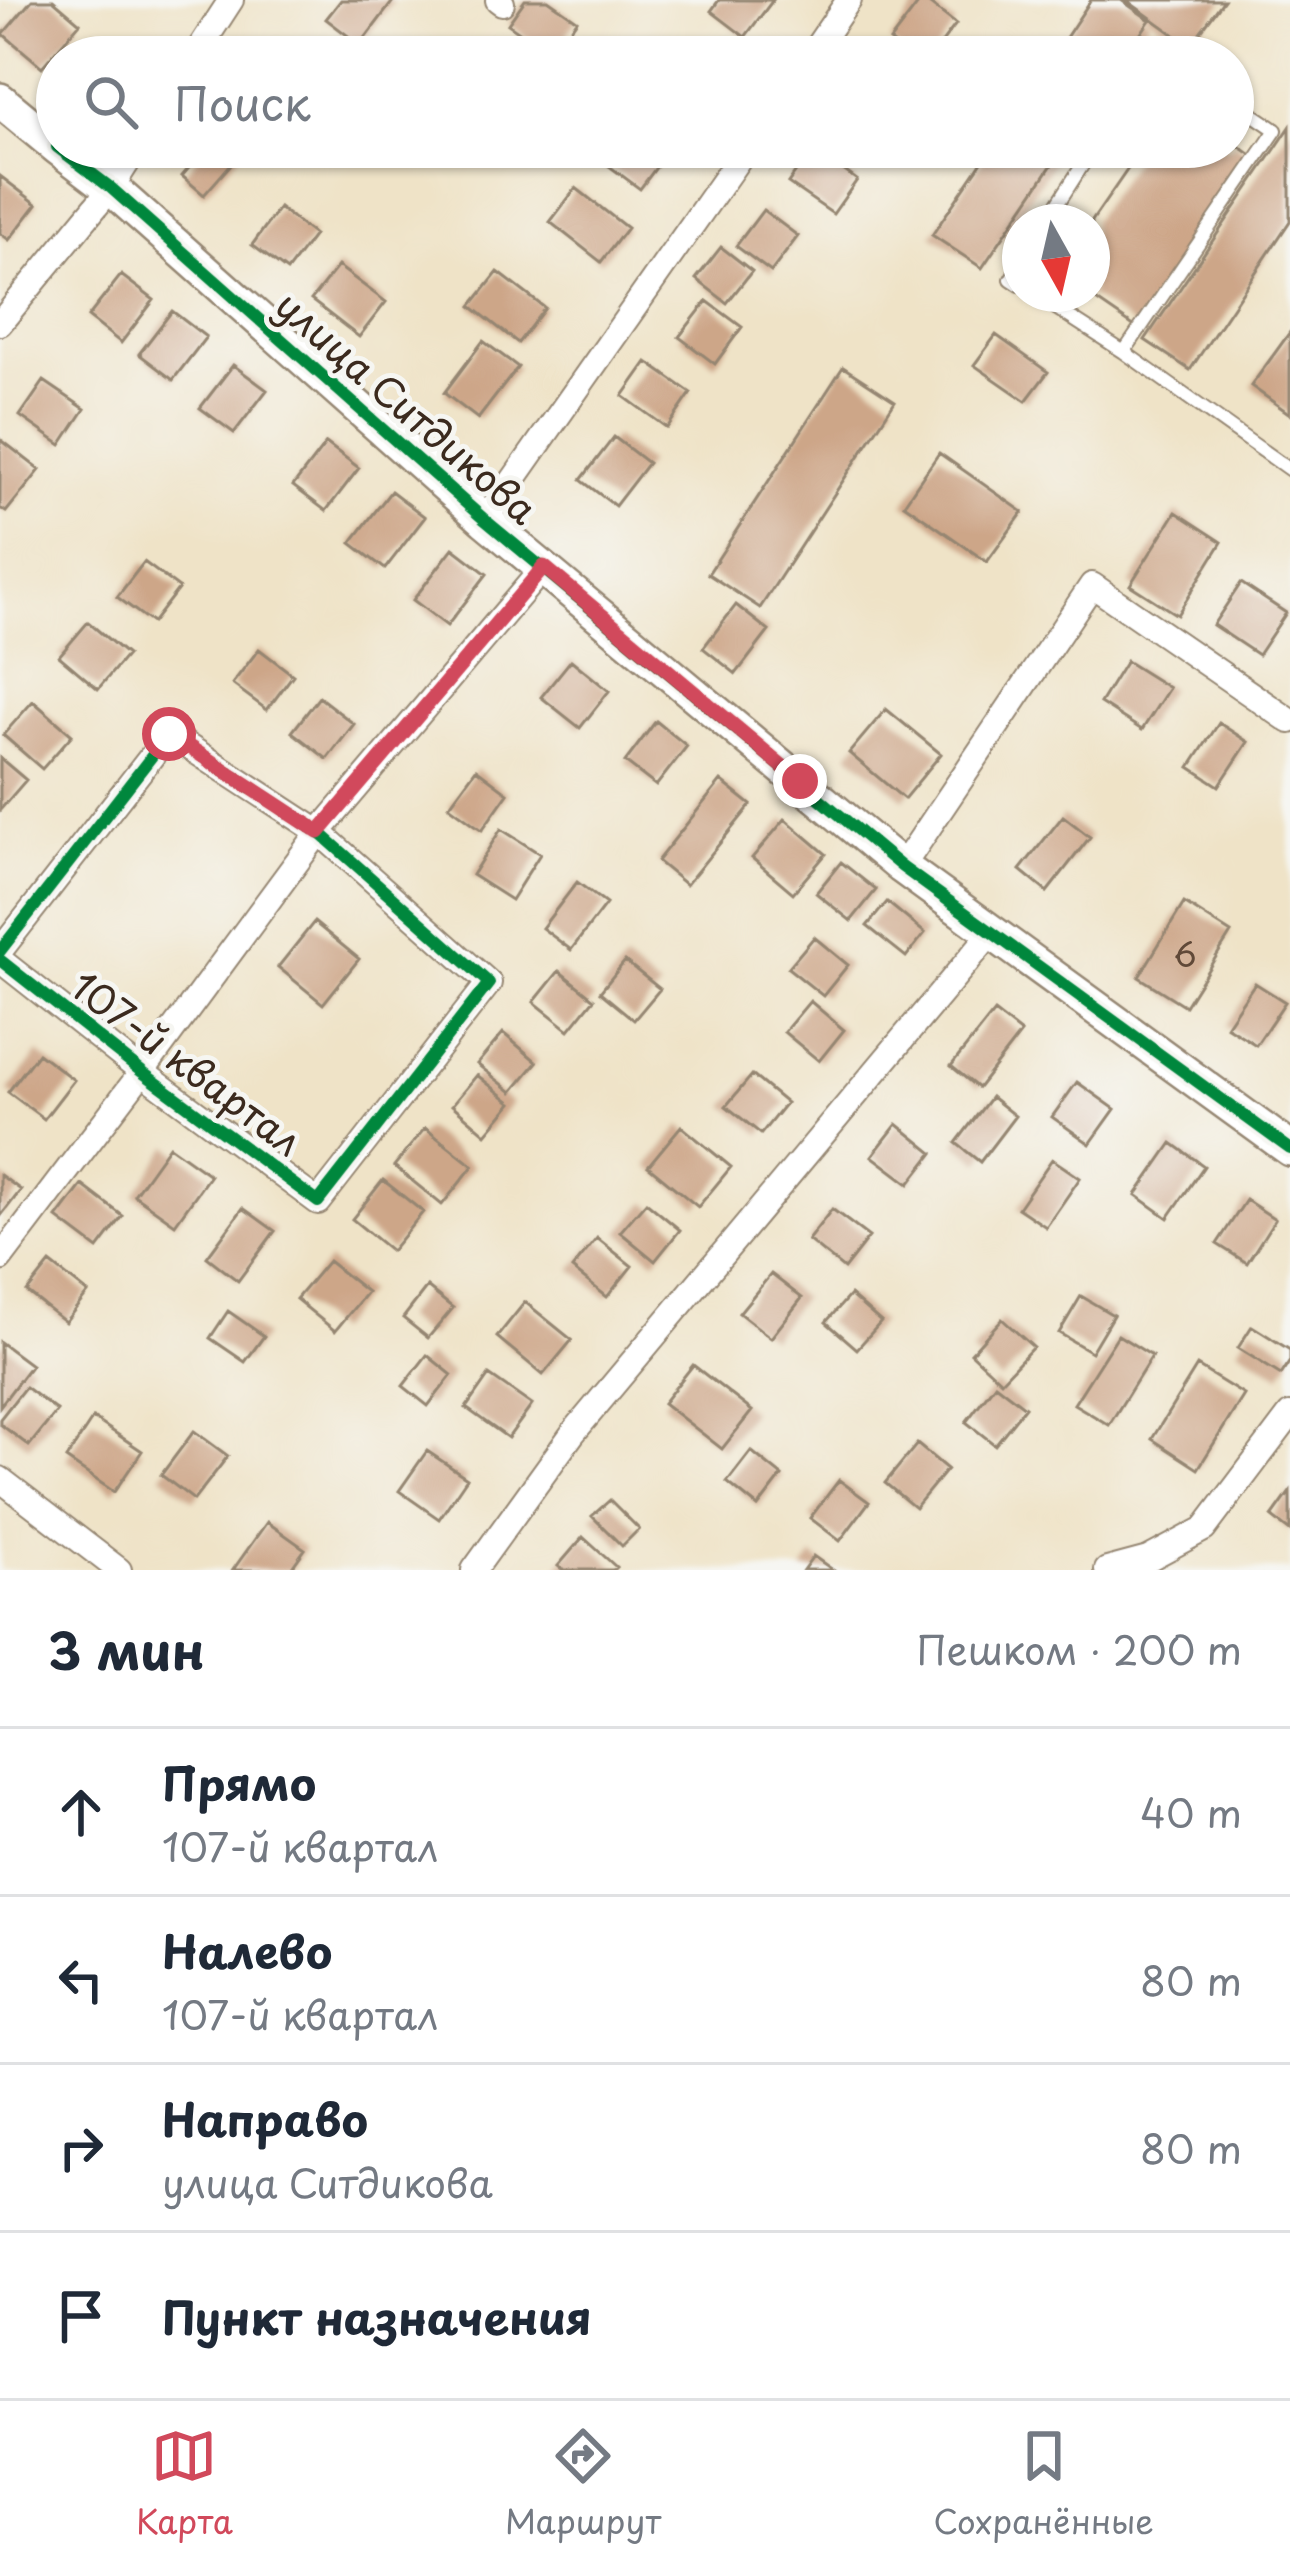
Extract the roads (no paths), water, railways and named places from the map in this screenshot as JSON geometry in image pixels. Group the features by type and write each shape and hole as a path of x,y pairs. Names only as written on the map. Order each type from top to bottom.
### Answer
{"street":[{"path":"208,36 231,0"},
{"path":"825,36 850,0"},
{"name":"улица Ситдикова","path":"0,100 36,130"},
{"name":"улица Ситдикова","path":"85,168 485,520 902,866 1290,1149"},
{"path":"0,323 124,168"},
{"path":"485,520 731,168"},
{"name":"107-й квартал","path":"0,1259 319,832 544,567"},
{"path":"902,866 1092,585 1290,722"},
{"name":"107-й квартал","path":"0,951 169,734 319,832 489,983 318,1202 0,960"},
{"path":"474,1570 573,1432 992,932"},
{"path":"1107,1570 1148,1559 1204,1529 1290,1415"},
{"path":"0,1479 118,1570"}],"lane":[{"path":"1254,115 1276,130 1254,162"},
{"path":"1058,204 1081,168"},
{"path":"1124,352 1250,168"},
{"path":"1062,312 1290,470"}]}
